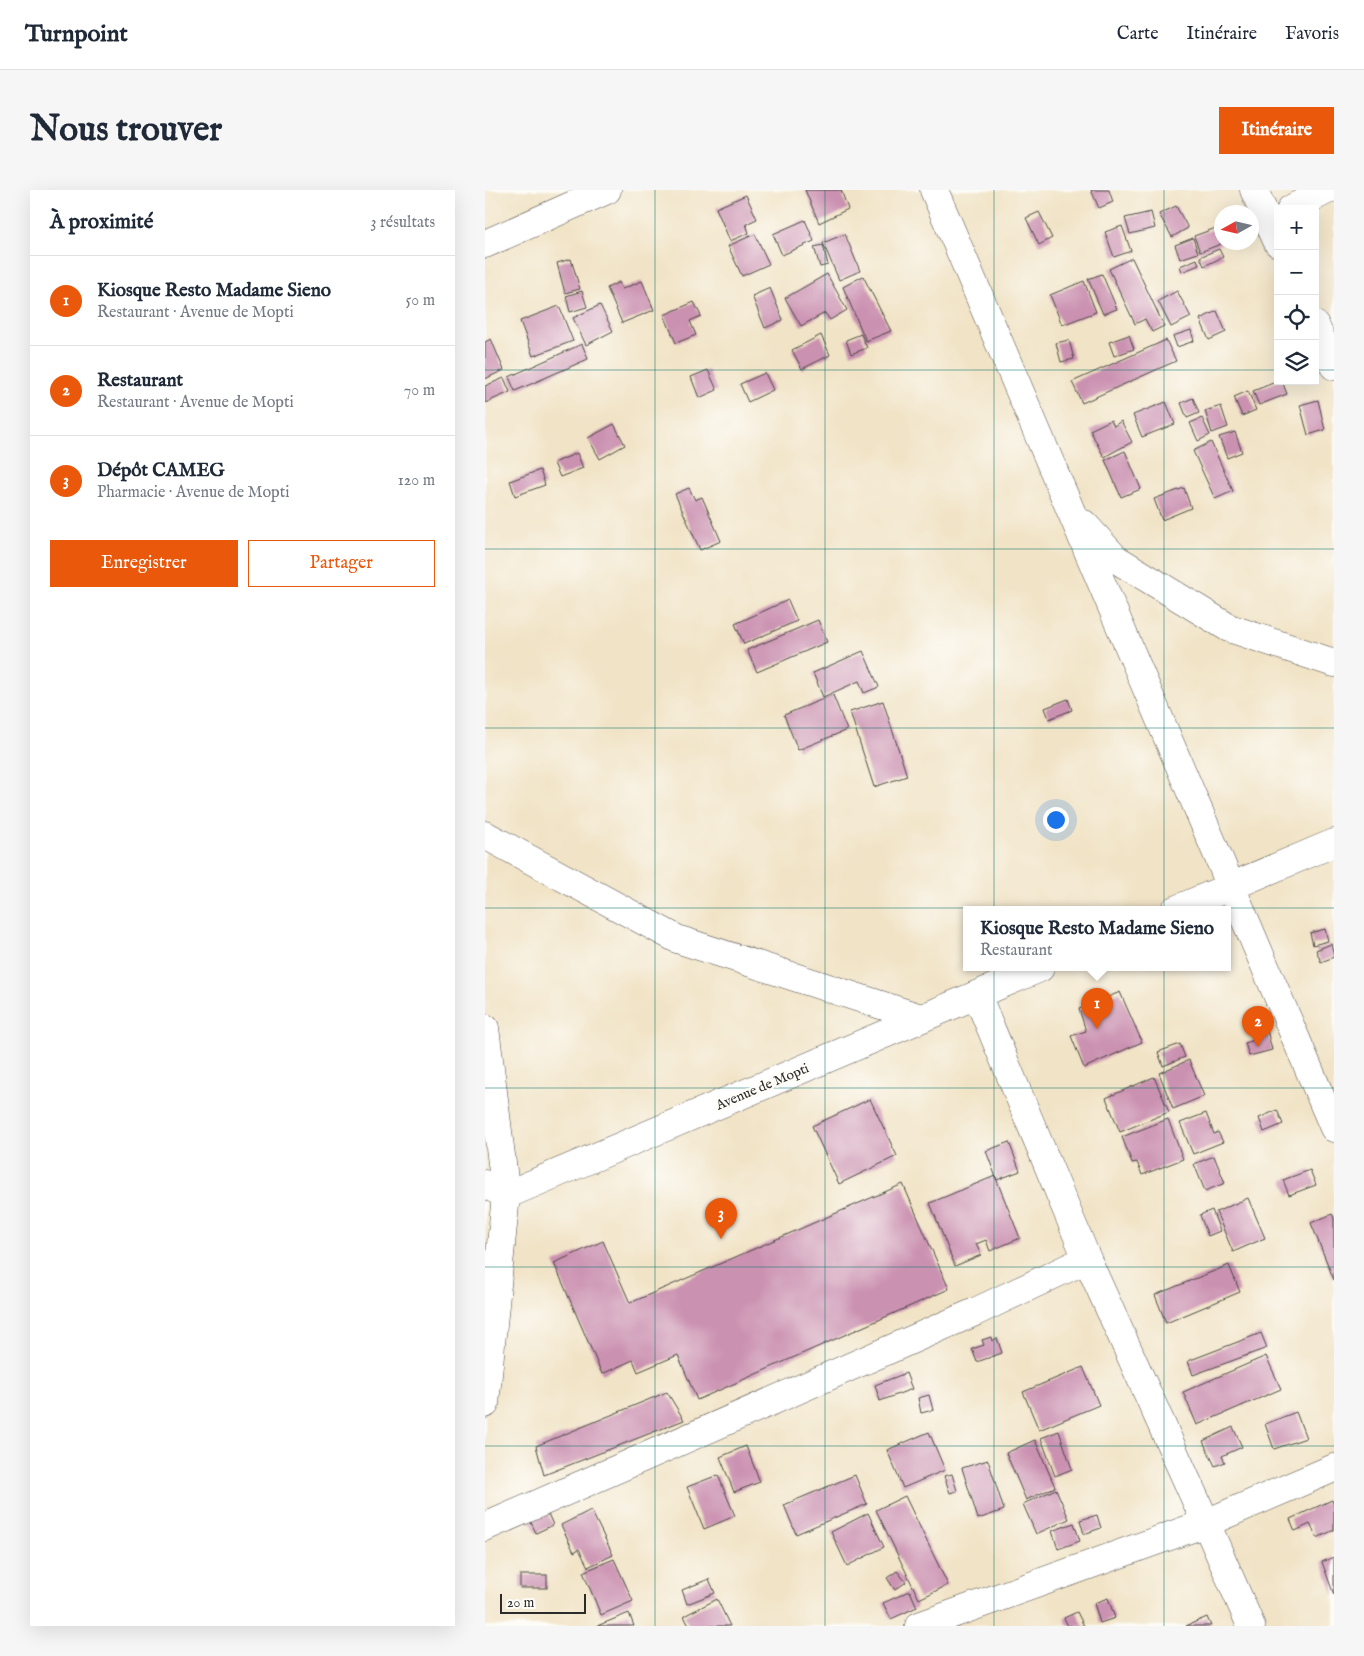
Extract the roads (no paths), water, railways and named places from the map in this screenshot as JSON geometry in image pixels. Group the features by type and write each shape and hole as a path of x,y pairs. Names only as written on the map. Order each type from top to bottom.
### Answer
{"street":[{"path":"485,244 607,190"},
{"path":"934,190 1334,1128"},
{"path":"1255,190 1274,216"},
{"path":"1304,205 1327,190"},
{"path":"1319,334 1334,366"},
{"path":"1070,508 1116,559 1229,628 1334,662"},
{"path":"485,835 677,939 921,1018"},
{"path":"1185,906 1334,843"},
{"name":"Avenue de Mopti","path":"496,1189 1034,971"},
{"path":"977,995 1087,1259 1251,1626"},
{"path":"485,1028 496,1189 485,1404"},
{"path":"485,1527 975,1312 1087,1259"},
{"path":"919,1626 1206,1522 1334,1468"}],"place":[{"name":"Kiosque Resto Madame Sieno","path":"1097,1029"},
{"name":"Restaurant","path":"1258,1047"},
{"name":"Dépôt CAMEG","path":"721,1239"}]}
